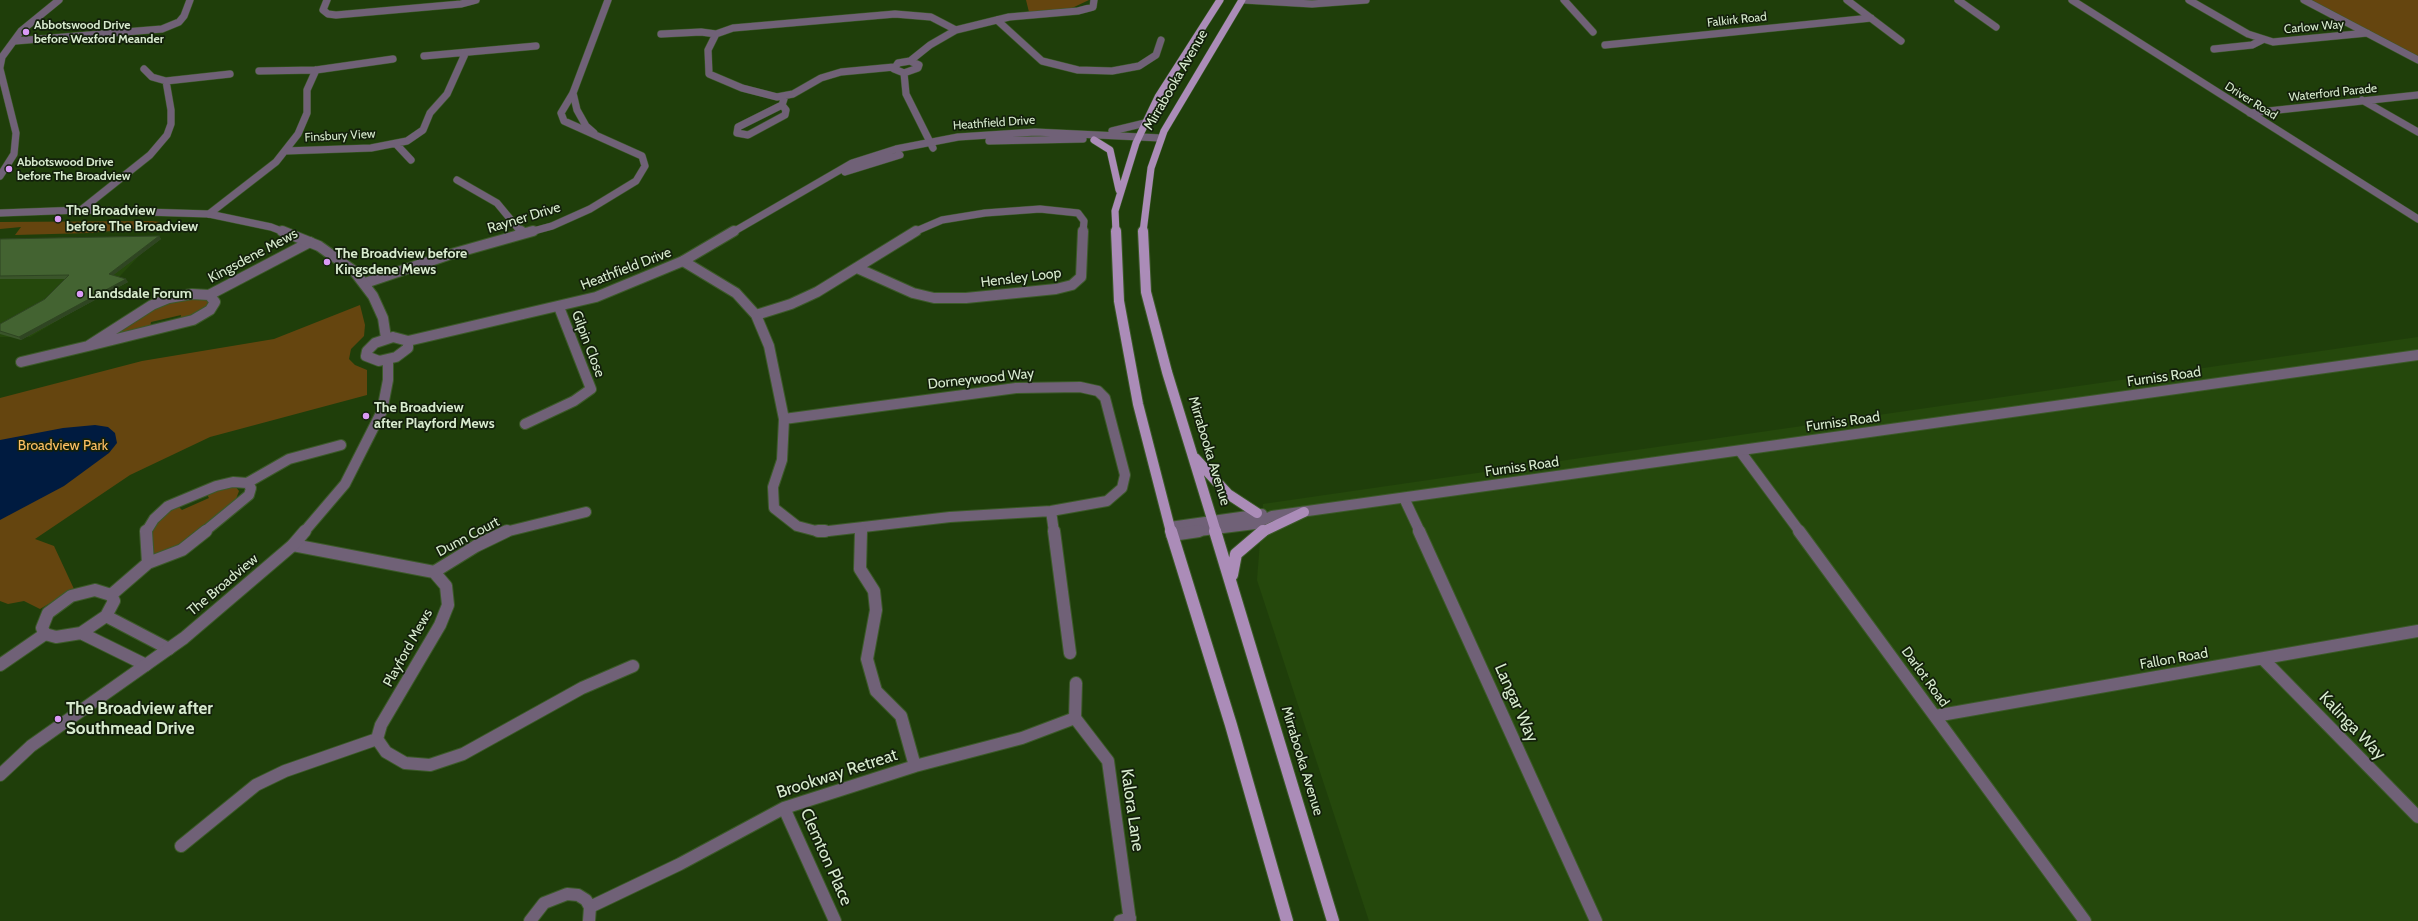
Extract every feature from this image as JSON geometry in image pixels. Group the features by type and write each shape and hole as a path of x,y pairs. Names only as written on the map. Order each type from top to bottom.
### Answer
{"main road":[{"name":"Mirrabooka Avenue","path":"1220,0 1158,97 1138,139 1115,211 1119,301 1138,404 1171,531 1231,725 1287,921"},
{"name":"Mirrabooka Avenue","path":"1243,0 1160,141 1151,168 1143,224 1146,292 1167,372 1217,530 1333,921"},
{"path":"1094,137 1110,150 1114,161 1120,194"},
{"path":"1194,456 1228,494 1257,513"},
{"path":"1231,578 1236,554 1264,531 1304,512"}],"street":[{"path":"0,176 14,154 16,133 0,68 2,56 21,31 59,0"},
{"path":"14,41 162,29 179,22 184,16 190,0"},
{"path":"327,0 323,10 328,14 336,15 461,4 476,0"},
{"name":"Rayner Drive","path":"365,283 448,255 522,233 552,226 590,209 636,181 645,166 642,156 564,121 561,113 573,92 608,0"},
{"path":"910,61 930,44 956,30 997,20 1078,11 1093,6 1094,0"},
{"path":"1243,0 1281,1 1312,4 1366,0"},
{"path":"1564,0 1593,32"},
{"path":"1847,0 1901,41"},
{"path":"1958,0 1996,27"},
{"name":"Driver Road","path":"2072,0 2418,219"},
{"name":"Carlow Way","path":"2189,0 2248,34 2262,40 2273,42 2367,33"},
{"path":"2304,0 2418,60"},
{"path":"661,34 701,32 716,34 733,28 895,14 931,17 956,30"},
{"name":"Falkirk Road","path":"1605,45 1870,18"},
{"path":"997,20 1042,61 1078,70 1112,70 1139,66 1156,56 1162,40"},
{"path":"716,34 708,50 710,74 742,88 777,97 785,96 821,78 837,73 866,68 894,67 898,63 910,61 919,64 918,68 904,73 895,70 894,67"},
{"name":"Carlow Way","path":"2214,49 2252,45 2262,40"},
{"path":"424,56 465,54 536,46"},
{"name":"Finsbury View","path":"285,150 371,148 407,141 423,130 430,113 447,94 465,54"},
{"path":"259,71 287,69 316,70 394,59"},
{"path":"144,69 152,77 166,82 230,74"},
{"path":"209,214 249,185 276,162 298,134 307,113 307,90 316,70"},
{"path":"904,73 906,94 931,144"},
{"path":"81,210 150,155 167,135 171,124 171,110 166,82"},
{"name":"Rayner Drive","path":"573,92 577,110 586,126 598,137"},
{"name":"Waterford Parade","path":"2250,113 2418,95"},
{"path":"782,105 786,110 785,115 748,135 737,133 738,127 782,105 785,96"},
{"path":"2362,100 2418,132"},
{"path":"1094,137 1145,123"},
{"name":"Heathfield Drive","path":"408,341 559,307 596,296 683,260 835,175 931,144 1094,137 1160,141"},
{"name":"Finsbury View","path":"396,144 411,160"},
{"path":"457,180 497,203 522,233"},
{"name":"Hensley Loop","path":"756,315 791,304 857,268 921,228 960,216 1012,210 1064,209 1078,213 1084,221 1082,277 1072,284 1056,289 966,298 934,298 913,293 857,268"},
{"path":"0,213 81,210 209,214 271,228 310,242 346,263 365,283 383,318 386,338"},
{"name":"Kingsdene Mews","path":"88,346 152,305 169,298 192,294 209,295 310,242"},
{"name":"Dorneywood Way","path":"683,260 736,293 756,315 769,346 784,419 782,460 773,487 774,508 797,526 820,532 950,517 1052,511 1107,501 1122,488 1125,475 1105,398 1098,391 1080,387 1016,388 784,419"},
{"name":"Kingsdene Mews","path":"22,362 193,320 210,310 215,302 209,295"},
{"name":"Gilpin Close","path":"525,424 574,401 591,389 559,307"},
{"path":"399,337 408,341 408,348 404,352 388,360 372,360 366,356 370,347 386,338 399,337"},
{"name":"Furniss Road","path":"1171,531 1217,530 1255,524 1272,516 2418,355"},
{"name":"The Broadview","path":"0,775 31,746 169,649 293,545 345,484 382,411 388,380 388,360"},
{"path":"148,563 146,531 154,519 168,506 216,486 233,482 247,483 290,459 341,445"},
{"name":"Darlot Road","path":"1740,451 2085,921"},
{"path":"111,595 148,563 182,550 242,504 249,495 251,488 247,483"},
{"name":"Langar Way","path":"1404,498 1596,921"},
{"path":"1052,511 1070,653"},
{"name":"Dunn Court","path":"434,572 476,546 512,529 586,512"},
{"name":"Furniss Road","path":"1171,531 1213,519 1257,513 1272,516"},
{"path":"862,528 860,569 874,591 876,610 867,659 876,691 900,716 915,766"},
{"path":"293,545 434,572"},
{"name":"Playford Mews","path":"378,739 381,725 440,625 448,605 446,586 434,572"},
{"path":"95,590 111,595 114,601 106,616 81,632 56,637 45,634 42,628 43,621 60,603 71,596 95,590"},
{"path":"106,616 169,649"},
{"name":"Fallon Road","path":"1935,716 2418,631"},
{"path":"81,632 146,665"},
{"path":"0,665 45,634"},
{"name":"Kalinga Way","path":"2263,658 2418,817"},
{"path":"181,846 256,785 285,771 378,739 386,752 405,763 430,765 463,754 582,688 633,666"},
{"path":"1075,718 1076,683"},
{"name":"Brookway Retreat","path":"590,907 680,864 784,808 915,766 1022,738 1075,718"},
{"name":"Kalora Lane","path":"1075,718 1108,762 1127,920"},
{"name":"Clemton Place","path":"784,808 835,921"},
{"path":"530,921 544,903 555,897 567,894 578,895 586,900 590,907 588,921"}],"shaded area":[{"name":"Landsdale Forum","path":"153,241 104,293 30,337 0,337 0,243"},
{"path":"2418,337 2418,921 1369,921 1257,580 1263,504"}],"green space":[{"path":"1026,0 1089,0 1072,8 1029,12"},
{"path":"2307,0 2418,0 2418,59"},
{"path":"0,222 161,222 144,228 89,233 15,235 21,227 0,229"},
{"path":"193,298 206,299 210,303 201,313 180,320 181,315 151,322 150,327 119,333 158,306"},
{"name":"Broadview Park","path":"360,305 365,325 364,336 351,349 349,359 355,365 367,370 367,395 210,437 130,475 35,539 54,546 74,589 40,609 24,601 8,604 0,601 0,398 142,361 274,339"},
{"path":"235,486 239,491 236,499 229,506 171,550 151,557 149,531 157,518 177,505 182,510 209,498 206,493"}],"water":[{"path":"95,425 108,427 115,433 117,443 109,453 64,486 0,520 0,440 63,428"}],"building":[{"name":"Landsdale Forum","path":"159,236 109,274 126,279 19,337 0,331 0,324 45,299 69,275 0,276 0,239"}],"place":[{"name":"Abbotswood Drive before Wexford Meander","path":"26,32"},
{"name":"Abbotswood Drive before The Broadview","path":"9,169"},
{"name":"The Broadview before The Broadview","path":"58,219"},
{"name":"The Broadview before Kingsdene Mews","path":"327,262"},
{"name":"Landsdale Forum","path":"80,294"},
{"name":"The Broadview after Playford Mews","path":"366,416"},
{"name":"The Broadview after Southmead Drive","path":"58,719"}]}
